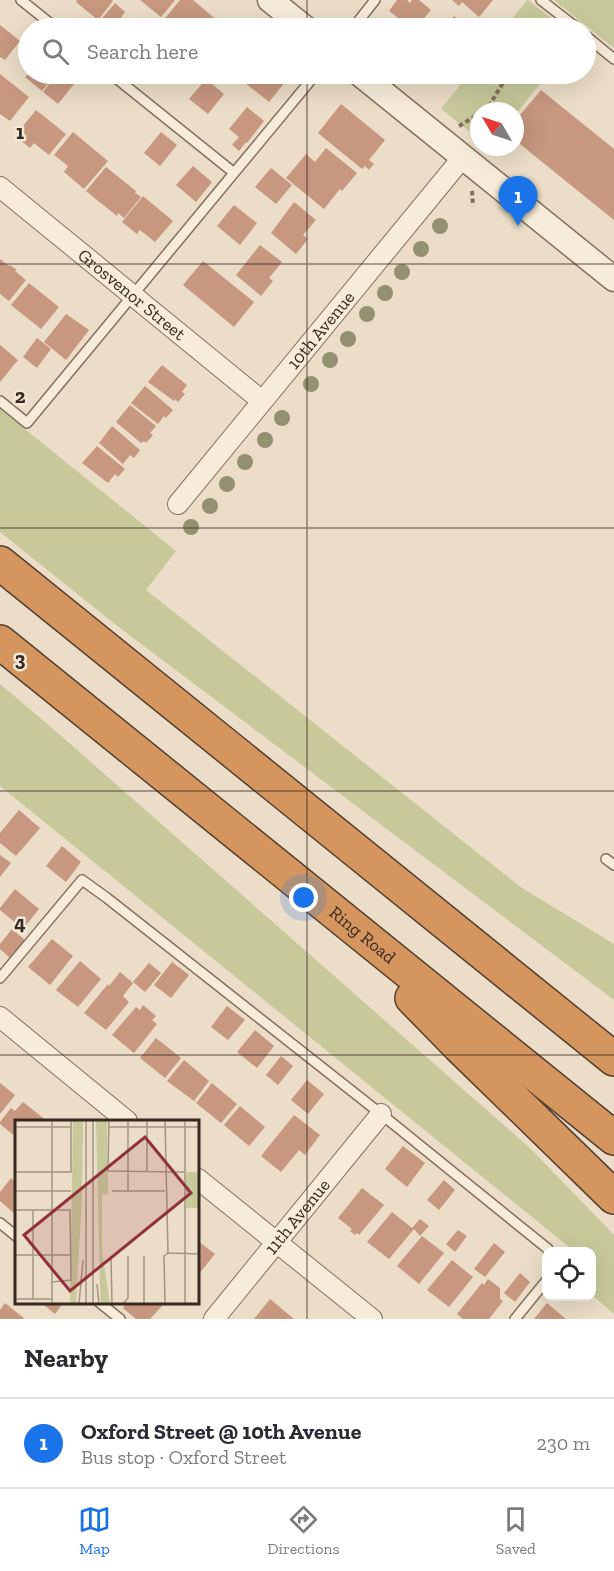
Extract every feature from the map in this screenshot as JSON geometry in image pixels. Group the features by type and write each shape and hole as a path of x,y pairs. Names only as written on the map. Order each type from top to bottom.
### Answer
{"highway":[{"path":"0,563 614,1059"},
{"name":"Ring Road","path":"0,642 614,1138"},
{"path":"317,900 459,1047 614,1197"},
{"path":"434,914 614,1034"}],"street":[{"path":"270,0 292,18"},
{"path":"372,84 614,279"},
{"name":"10th Avenue","path":"178,504 463,157"},
{"name":"Grosvenor Street","path":"0,187 262,401"},
{"path":"0,1017 126,1120"},
{"name":"11th Avenue","path":"214,1319 381,1114"},
{"path":"200,1181 372,1319"}],"lane":[{"path":"21,0 44,18"},
{"path":"361,18 375,0"},
{"path":"541,0 564,18"},
{"path":"596,45 614,59"},
{"path":"123,84 233,172"},
{"path":"0,401 27,423 308,84"},
{"path":"0,978 82,880 381,1114 546,1247"},
{"path":"0,1222 15,1235"},
{"path":"515,1319 542,1286"},
{"path":"101,1304 120,1319"}],"path":[{"path":"492,102 502,84"}],"green space":[{"path":"528,0 551,18 513,18"},
{"path":"554,0 614,0 614,48 596,34 596,18 576,18"},
{"path":"461,84 540,84 524,104 524,102 470,102 470,132 441,109"},
{"path":"0,409 176,551 146,590 522,888 614,944 614,1000 116,625 0,532"},
{"path":"0,684 531,1149 614,1235 614,1314 596,1298 596,1247 569,1247 0,786"}],"building":[{"path":"77,0 113,1 100,18 96,18 76,2"},
{"path":"140,0 175,0 161,17"},
{"path":"180,0 193,0 214,18 165,18"},
{"path":"397,0 407,0 410,3 412,0 419,0 431,10 424,18 398,18 389,11"},
{"path":"452,0 493,0 479,17 462,2 459,6"},
{"path":"115,3 125,12 121,18 102,18"},
{"path":"0,25 18,39 18,44 5,60 0,57"},
{"path":"0,74 29,97 10,121 0,114"},
{"path":"34,84 48,84 42,91"},
{"path":"49,84 74,84 58,104 43,92"},
{"path":"202,84 212,84 224,94 208,114 189,99"},
{"path":"246,84 284,84 269,102"},
{"path":"541,90 614,149 614,220 524,147 524,110"},
{"path":"341,104 385,140 369,160 374,164 369,170 365,166 362,169 318,133"},
{"path":"247,107 264,121 239,151 232,145 239,137 229,129"},
{"path":"36,110 66,134 49,155 34,143 30,148 15,136"},
{"path":"73,132 108,161 84,189 64,172 68,166 54,155"},
{"path":"161,132 177,145 160,166 144,153"},
{"path":"326,148 357,173 324,209 286,178 306,154 315,162"},
{"path":"193,166 212,182 196,202 176,185"},
{"path":"106,167 141,197 124,218 118,213 117,216 86,191"},
{"path":"271,168 292,185 276,204 255,187"},
{"path":"143,196 173,221 155,242 140,230 137,234 122,222"},
{"path":"294,202 316,220 303,235 308,239 296,254 271,233"},
{"path":"234,205 257,223 240,245 217,226"},
{"path":"260,245 282,262 269,278 273,281 261,296 236,275"},
{"path":"0,259 17,270 15,271 26,280 9,301 0,294"},
{"path":"203,261 254,302 234,327 183,285"},
{"path":"29,283 59,307 41,329 11,305"},
{"path":"66,314 89,330 66,360 44,342"},
{"path":"37,338 51,349 37,368 23,357"},
{"path":"0,345 18,360 0,382"},
{"path":"162,365 187,385 182,392 185,394 178,402 148,382"},
{"path":"145,386 173,410 158,424 131,403"},
{"path":"130,405 156,426 150,433 153,435 146,443 144,441 141,443 116,422"},
{"path":"112,426 140,450 134,458 130,455 123,464 99,443"},
{"path":"97,446 125,469 118,477 115,474 108,483 82,463"},
{"path":"19,810 40,828 16,856 0,843 0,833"},
{"path":"62,846 81,862 66,882 46,866"},
{"path":"0,855 11,863 0,877"},
{"path":"15,889 39,909 23,929 0,910"},
{"path":"12,929 25,940 10,958 0,949 0,944"},
{"path":"52,939 73,956 50,985 28,967"},
{"path":"80,961 101,979 78,1007 56,990"},
{"path":"172,962 189,975 171,998 154,985"},
{"path":"149,963 161,973 145,992 133,982"},
{"path":"120,972 133,983 123,996 129,1002 106,1030 84,1013"},
{"path":"143,1005 156,1016 152,1020 157,1024 134,1053 112,1035 136,1007 140,1010"},
{"path":"227,1006 245,1020 228,1040 211,1027"},
{"path":"255,1030 274,1046 257,1068 237,1052"},
{"path":"156,1038 181,1058 165,1078 140,1058"},
{"path":"281,1056 293,1066 278,1085 266,1075"},
{"path":"184,1060 209,1081 194,1101 167,1081"},
{"path":"307,1080 324,1094 308,1114 291,1100"},
{"path":"0,1083 15,1095 0,1114"},
{"path":"212,1083 237,1104 221,1123 196,1103"},
{"path":"23,1102 46,1120 15,1120 15,1136 0,1122 11,1108 15,1111"},
{"path":"240,1106 265,1127 249,1146 224,1125"},
{"path":"294,1115 320,1135 305,1155 299,1150 281,1172 261,1156"},
{"path":"403,1146 425,1163 407,1187 385,1169"},
{"path":"11,1178 15,1181 15,1214 0,1201 0,1192"},
{"path":"444,1180 455,1190 439,1210 427,1200"},
{"path":"362,1188 384,1205 359,1235 357,1233 355,1235 350,1231 352,1229 338,1218"},
{"path":"392,1212 412,1228 420,1219 429,1226 420,1236 414,1229 389,1259 367,1242"},
{"path":"458,1230 467,1236 455,1252 446,1244"},
{"path":"422,1236 444,1253 419,1284 397,1266"},
{"path":"200,1243 215,1254 200,1273"},
{"path":"494,1243 505,1252 485,1277 474,1269"},
{"path":"452,1260 473,1277 449,1307 427,1290"},
{"path":"520,1273 530,1282 515,1302 504,1293"},
{"path":"488,1279 500,1288 500,1299 503,1301 489,1319 463,1319 457,1314 482,1283 484,1285"},
{"path":"270,1299 294,1319 254,1319"},
{"path":"5,1303 25,1319 0,1319 0,1310"},
{"path":"547,1303 566,1319 534,1319"},
{"path":"42,1304 62,1304 55,1314"},
{"path":"126,1304 160,1304 162,1306 150,1319 136,1319 123,1308"}],"place":[{"name":"Oxford Street @ 10th Avenue","path":"518,226"}]}
